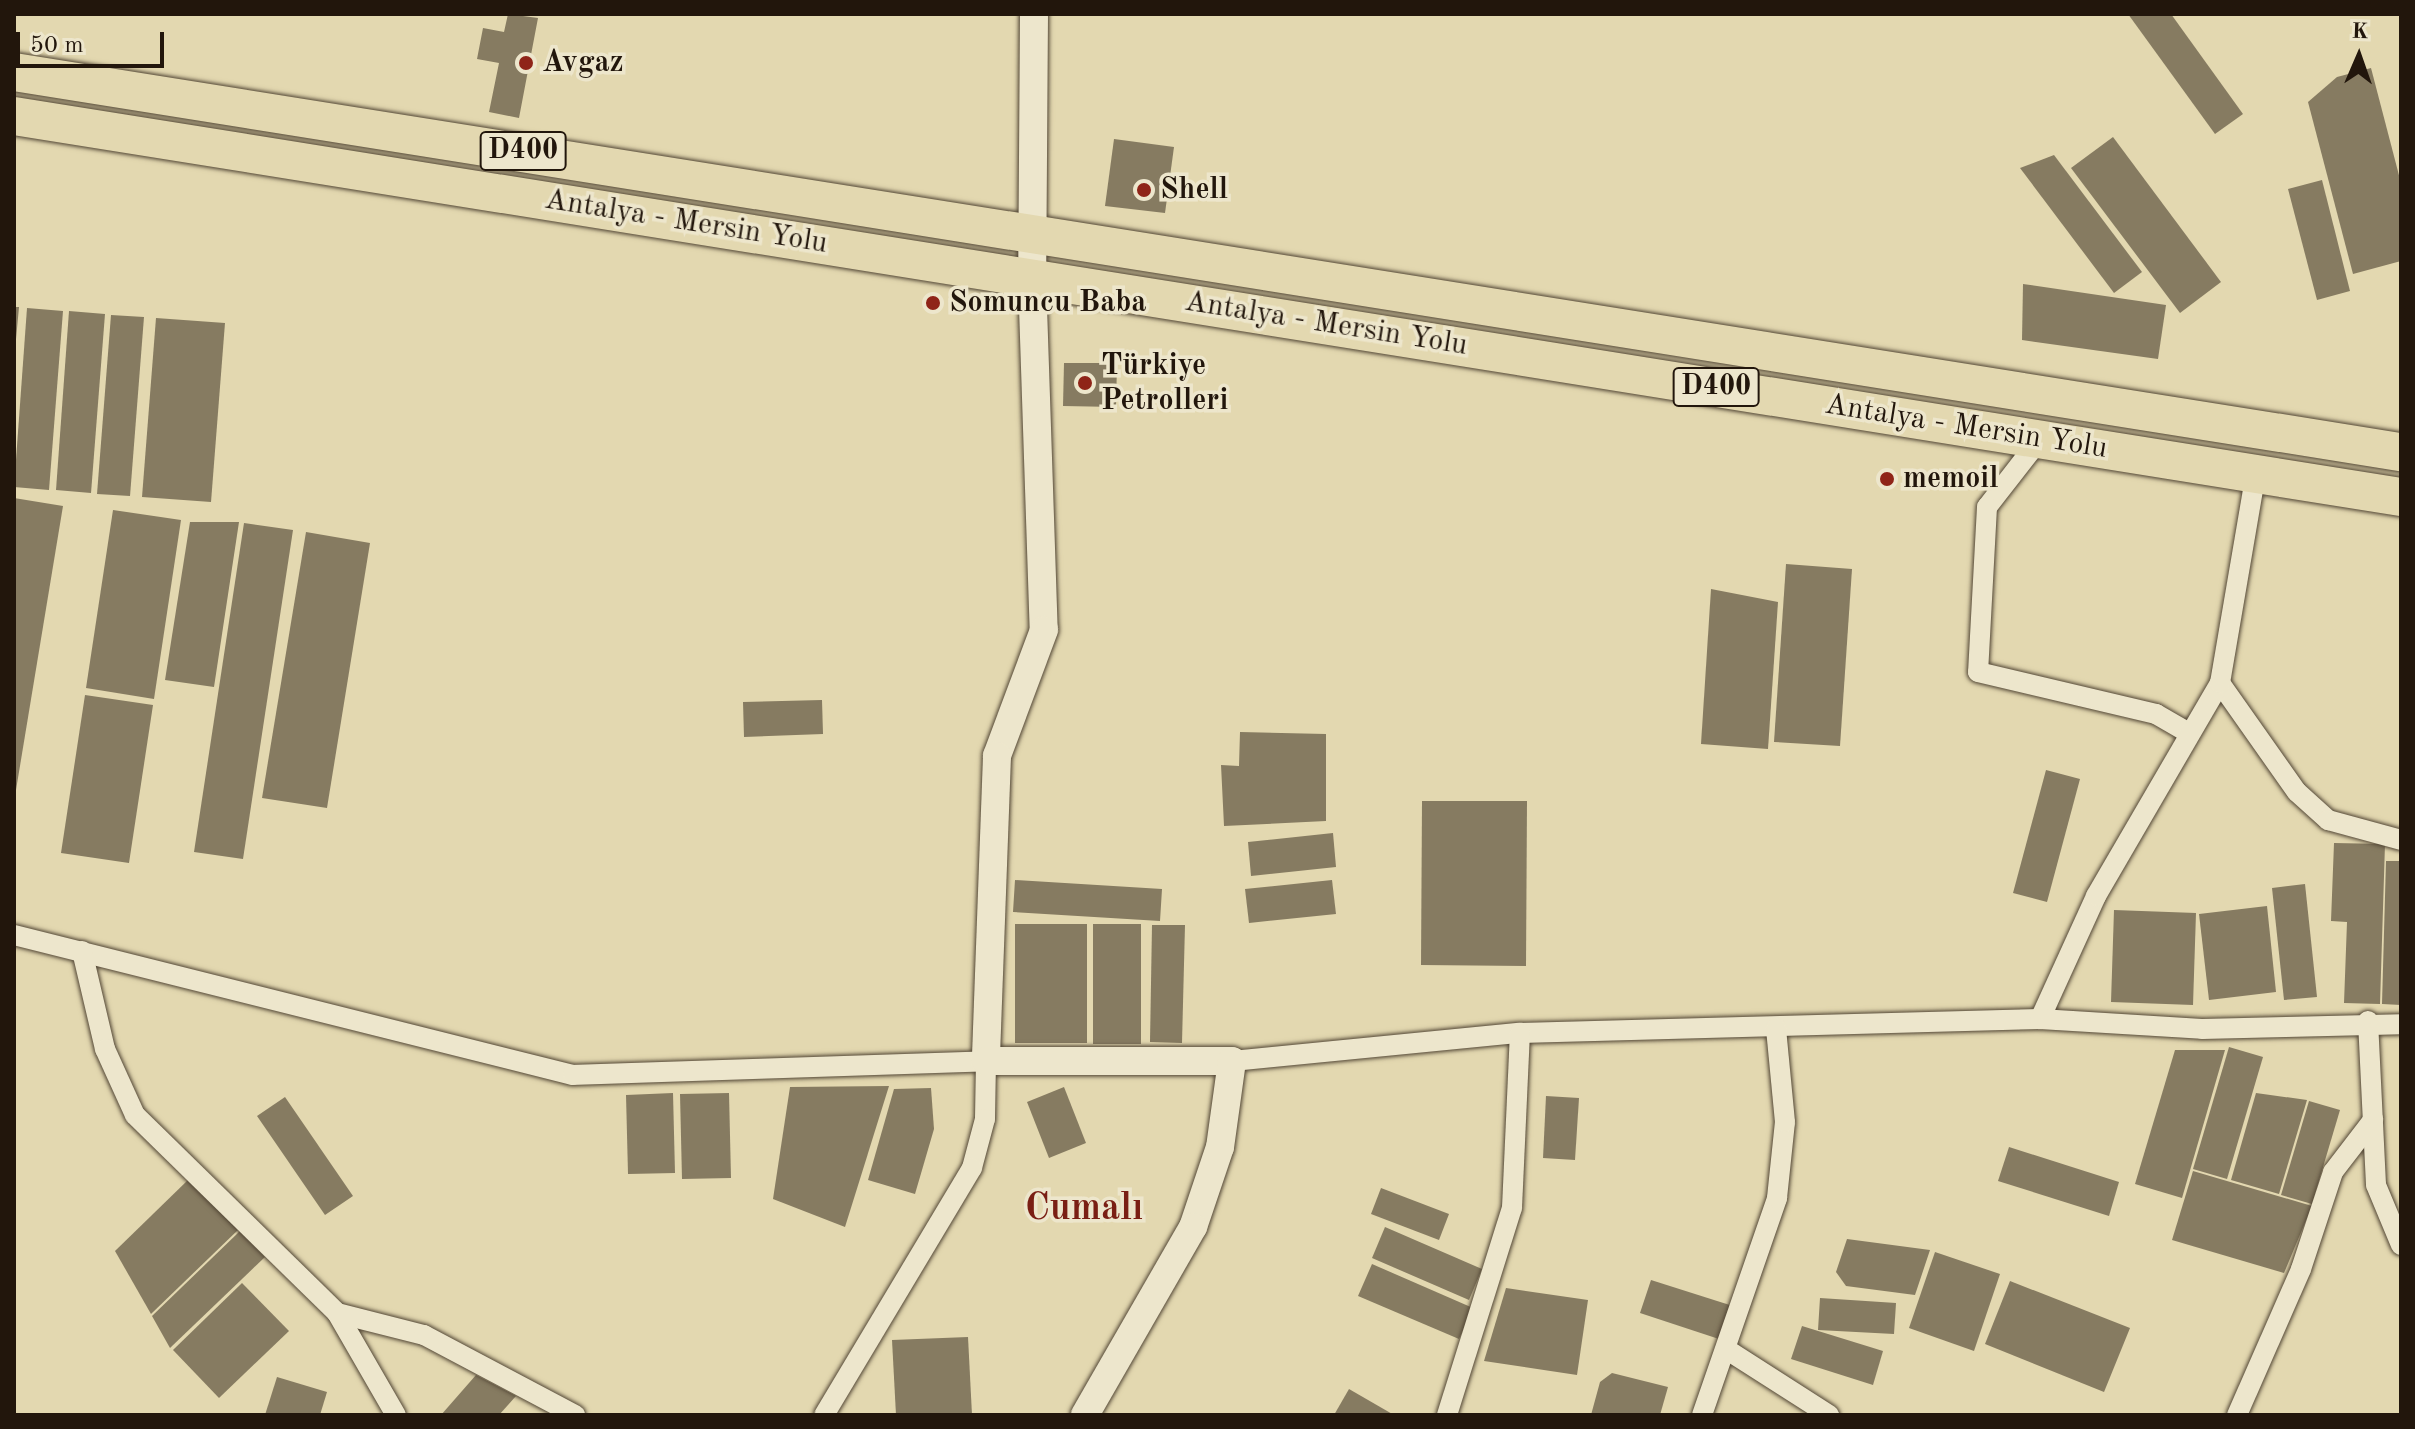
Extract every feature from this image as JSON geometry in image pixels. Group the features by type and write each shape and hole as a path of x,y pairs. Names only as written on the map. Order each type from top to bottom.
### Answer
{"highway":[{"name":"Antalya - Mersin Yolu","path":"14,72 1033,230 2401,452"},
{"name":"Antalya - Mersin Yolu","path":"14,116 2401,497"}],"street":[{"path":"824,1415 972,1168 985,1119 997,756 1044,630 1032,277 1034,14"},
{"path":"2040,439 1987,507 1978,672 2156,714 2190,734"},
{"path":"2040,1019 2096,896 2220,683 2256,473"},
{"path":"2220,683 2297,792 2328,820 2401,840"},
{"path":"14,935 573,1075 986,1061 1232,1061 1520,1033 2040,1019 2202,1029 2368,1021 2401,1024"},
{"path":"82,951 105,1049 135,1115 337,1313 396,1415"},
{"path":"2368,1021 2376,1185 2401,1245"},
{"path":"1702,1415 1729,1351 1768,1236 1784,1157 1776,1028"},
{"path":"1447,1415 1512,1208 1520,1033"},
{"path":"1085,1415 1193,1227 1220,1147 1232,1061"},
{"path":"2237,1415 2333,1172 2373,1120"},
{"path":"337,1313 424,1335 575,1415"},
{"path":"1729,1351 1829,1415"}],"building":[{"path":"508,14 538,18 519,118 489,112 499,63 477,59 483,28 504,32"},
{"path":"2128,14 2171,14 2243,114 2215,134"},
{"path":"2371,68 2401,183 2401,261 2353,274 2308,102 2337,77"},
{"path":"2113,137 2221,282 2180,313 2071,168"},
{"path":"1114,139 1174,147 1165,213 1105,206"},
{"path":"2054,155 2142,272 2114,293 2020,168"},
{"path":"2322,180 2350,291 2317,300 2288,189"},
{"path":"2023,284 2166,305 2158,359 2022,340"},
{"path":"14,307 19,307 16,339 14,339"},
{"path":"27,308 63,311 49,490 14,487"},
{"path":"69,311 105,314 91,493 56,490"},
{"path":"111,315 144,317 130,496 97,494"},
{"path":"156,318 225,323 211,502 142,497"},
{"path":"1064,363 1117,363 1116,407 1063,406"},
{"path":"14,498 63,506 16,790 14,790"},
{"path":"113,510 181,520 154,699 86,688"},
{"path":"190,522 239,522 214,687 165,680"},
{"path":"244,523 293,530 243,859 194,852"},
{"path":"306,532 370,543 327,808 262,798"},
{"path":"1786,564 1852,569 1840,746 1774,742"},
{"path":"1711,589 1778,602 1768,749 1701,744"},
{"path":"85,695 153,705 129,863 61,853"},
{"path":"822,700 823,734 744,737 743,702"},
{"path":"1240,732 1326,734 1326,821 1224,826 1221,765 1239,766"},
{"path":"2046,770 2080,779 2047,902 2013,893"},
{"path":"1422,801 1527,801 1526,966 1421,965"},
{"path":"1333,833 1336,867 1251,876 1248,842"},
{"path":"2334,843 2385,844 2380,1004 2344,1003 2347,922 2331,921"},
{"path":"2386,861 2401,861 2401,1005 2382,1004"},
{"path":"1015,880 1162,889 1160,921 1013,912"},
{"path":"1332,880 1336,914 1249,923 1245,889"},
{"path":"2305,884 2317,997 2284,1000 2272,888"},
{"path":"2267,906 2276,992 2209,1000 2199,914"},
{"path":"2114,910 2196,913 2193,1005 2111,1002"},
{"path":"1015,924 1087,924 1087,1043 1015,1043"},
{"path":"1093,924 1141,924 1141,1044 1093,1044"},
{"path":"1152,925 1185,925 1182,1043 1150,1042"},
{"path":"2229,1047 2263,1057 2227,1179 2193,1169"},
{"path":"2175,1050 2225,1050 2182,1198 2135,1184"},
{"path":"889,1086 845,1227 773,1199 790,1087"},
{"path":"1064,1087 1086,1143 1049,1158 1027,1102"},
{"path":"931,1088 934,1129 915,1194 868,1180 894,1089"},
{"path":"673,1093 675,1173 628,1174 626,1095"},
{"path":"729,1093 731,1178 682,1179 680,1094"},
{"path":"2256,1093 2307,1100 2279,1194 2231,1180"},
{"path":"1546,1096 1579,1098 1575,1160 1543,1158"},
{"path":"285,1097 353,1196 325,1215 257,1116"},
{"path":"2309,1101 2340,1110 2312,1204 2281,1195"},
{"path":"2009,1147 2119,1182 2109,1216 1998,1181"},
{"path":"2193,1171 2312,1206 2284,1273 2172,1240"},
{"path":"189,1179 238,1230 151,1314 115,1251"},
{"path":"1381,1188 1449,1214 1439,1240 1371,1214"},
{"path":"1385,1227 1482,1269 1469,1300 1372,1258"},
{"path":"240,1231 265,1257 170,1348 152,1316"},
{"path":"1847,1239 1930,1250 1915,1295 1846,1286 1836,1272"},
{"path":"1935,1252 2000,1274 1974,1351 1909,1328"},
{"path":"1372,1264 1473,1308 1459,1339 1358,1296"},
{"path":"1651,1280 1736,1307 1725,1341 1640,1313"},
{"path":"2010,1281 2130,1328 2104,1392 1985,1344"},
{"path":"242,1283 289,1331 219,1398 173,1350"},
{"path":"1506,1288 1588,1300 1577,1375 1484,1361"},
{"path":"1820,1298 1896,1303 1894,1334 1818,1330"},
{"path":"1802,1326 1883,1351 1873,1385 1791,1359"},
{"path":"968,1337 972,1415 896,1415 892,1340"},
{"path":"1612,1373 1668,1387 1660,1415 1591,1415 1600,1382"},
{"path":"476,1375 516,1396 499,1415 441,1415"},
{"path":"277,1377 327,1392 320,1415 265,1415"},
{"path":"1349,1389 1394,1415 1334,1415"}],"place":[{"name":"Avgaz","path":"526,63"},
{"name":"Shell","path":"1144,190"},
{"name":"Somuncu Baba","path":"933,303"},
{"name":"Türkiye Petrolleri","path":"1085,383"},
{"name":"memoil","path":"1887,479"}],"district":[{"name":"Cumalı","path":"1084,1210"}]}
